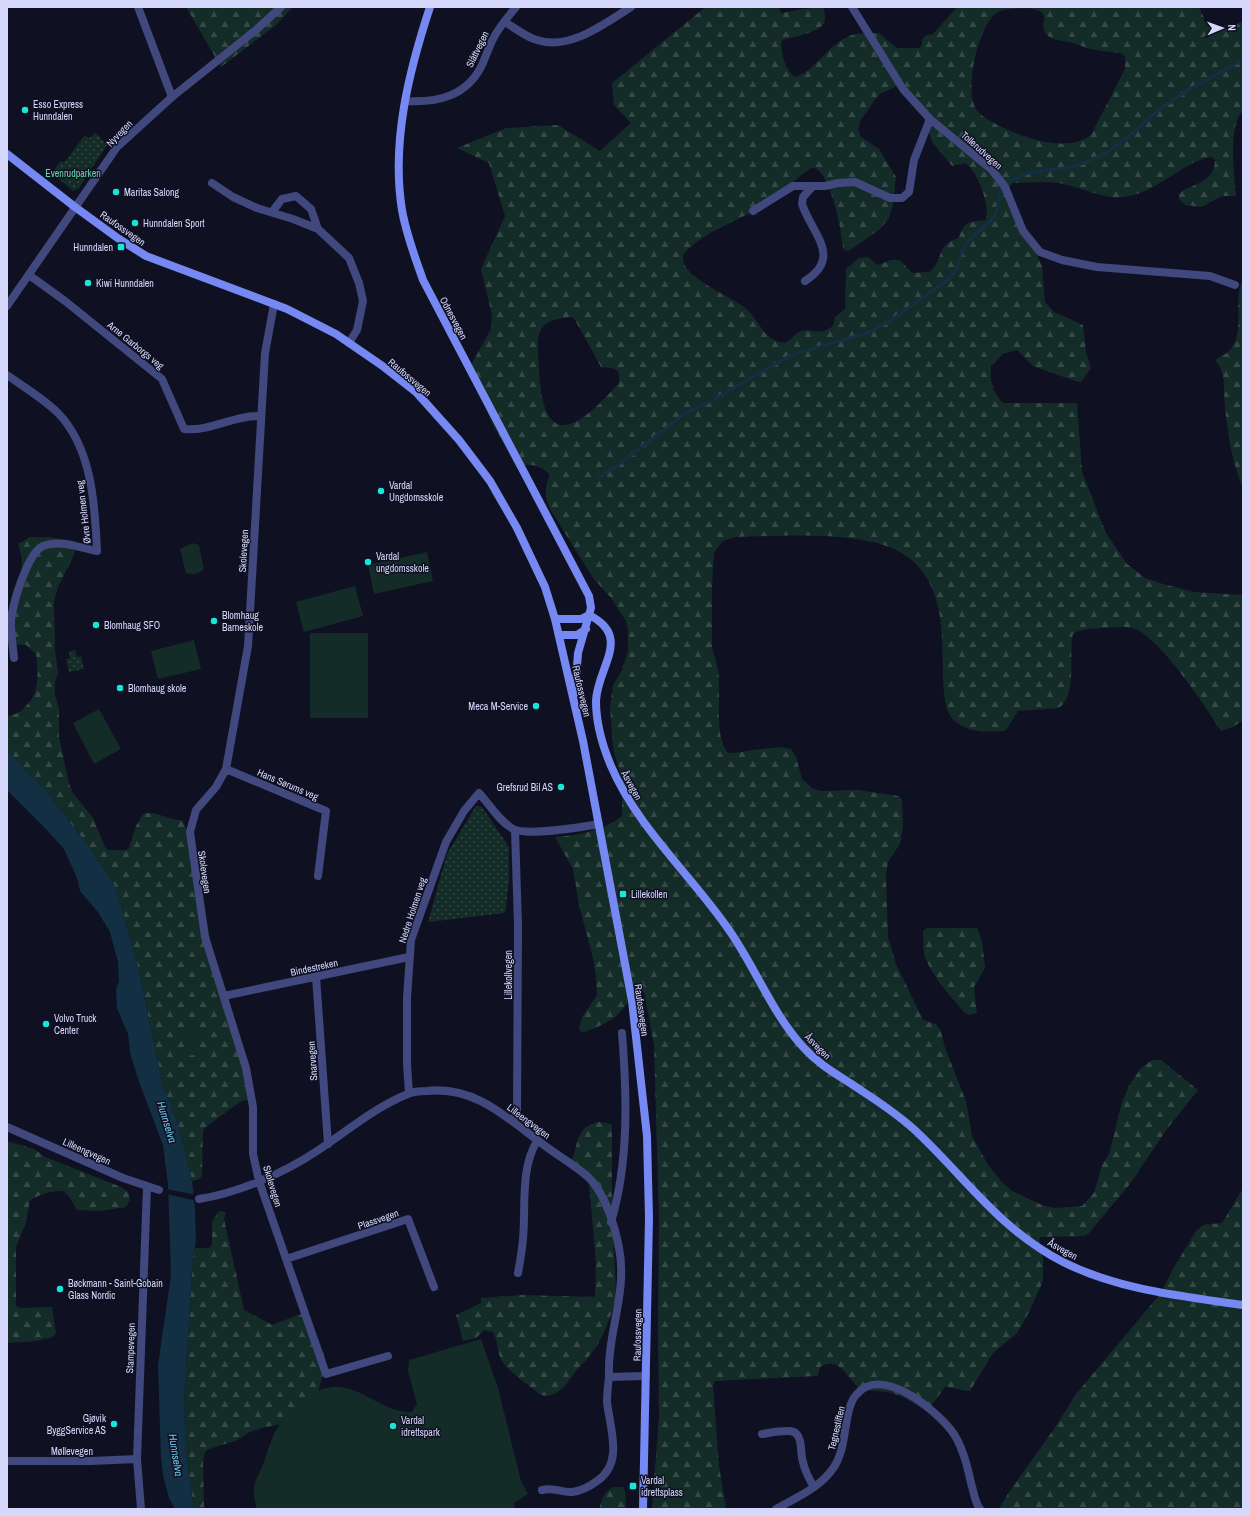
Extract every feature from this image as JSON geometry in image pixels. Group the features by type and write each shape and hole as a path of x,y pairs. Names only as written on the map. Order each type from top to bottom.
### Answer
{"main road":[{"name":"Odnesvegen","path":"430,7 415,53 405,101 399,177 402,209 409,240 423,280 588,592 591,603 577,662 575,704"},
{"name":"Raufossvegen","path":"7,154 75,207 119,239 146,256 274,304 336,334 416,392 464,446 490,481 517,528 545,587 555,619 575,704 632,1001 647,1136 649,1218 643,1509"},
{"path":"555,619 581,619 589,615"},
{"name":"Åsvegen","path":"589,615 602,623 611,637 611,648 598,689 596,703 604,741 617,780 630,804 697,886 730,930 788,1028 803,1047 828,1070 862,1090 906,1123 923,1138 975,1195 1005,1223 1029,1241 1061,1261 1097,1277 1128,1287 1243,1305"},
{"path":"559,635 577,635 586,629"}],"street":[{"path":"138,7 172,97"},
{"name":"Nyvegen","path":"7,306 30,275 117,147 172,97 257,29 281,7"},
{"name":"Slåttvegen","path":"405,101 420,102 441,99 455,94 469,85 482,65 492,41 516,7"},
{"path":"505,22 535,40 555,43 567,41 595,29 631,7"},
{"name":"Tollerudvegen","path":"852,7 903,89 930,118 992,170 1005,187 1023,231 1040,252 1062,260 1097,267 1210,276 1236,285"},
{"path":"753,212 793,186 825,186 838,183 856,182 890,198 902,198 909,192 914,160 930,118"},
{"path":"212,184 233,197 318,229 349,258 359,283 363,301 357,330 349,343"},
{"path":"805,281 815,275 822,264 824,252 802,204 806,191 813,186"},
{"path":"272,212 282,199 296,196 311,209 318,229"},
{"name":"Arne Garborgs veg","path":"30,275 65,301 162,379 184,429 195,430 242,416 260,416"},
{"name":"Skolevegen","path":"274,304 264,353 248,646 226,769 216,787 196,810 190,832 205,937 246,1068 253,1107 253,1154 260,1181 326,1374 388,1356"},
{"name":"Øvre Holmen veg","path":"7,375 58,414 78,442 91,484 97,551 61,543 42,546 34,553 12,608 10,624 14,658"},
{"name":"Hans Sørums veg","path":"226,769 326,811 318,876"},
{"name":"Nedre Holmen veg","path":"409,1093 407,1064 409,957 411,940 446,842 464,811 479,793 502,821 515,830"},
{"path":"515,830 561,830 599,824"},
{"name":"Lillekollvegen","path":"513,1120 517,1110 518,1026 518,925 515,883 515,830"},
{"name":"Bindestreken","path":"224,996 409,957"},
{"name":"Snarvegen","path":"316,976 328,1144"},
{"path":"611,1222 618,1201 623,1159 626,1080 622,1033"},
{"name":"Lilleengvegen","path":"199,1199 260,1181 285,1170 328,1144 380,1108 409,1093 433,1090 457,1092 489,1105 513,1120 537,1140 591,1180 601,1193 611,1222 619,1248 621,1271 616,1319 609,1349 607,1401 614,1449 610,1468 604,1476 588,1488 570,1492 552,1488 542,1490"},
{"name":"Lilleengvegen","path":"7,1126 147,1187 159,1190"},
{"path":"518,1273 523,1240 527,1172 531,1150 537,1140"},
{"name":"Stampevegen","path":"141,1509 137,1459 147,1187"},
{"name":"Plassvegen","path":"286,1259 408,1219 434,1287"},
{"path":"609,1377 646,1376"},
{"name":"Tegnestiften","path":"776,1509 800,1497 824,1479 839,1460 849,1411 856,1395 865,1388 885,1385 898,1389 926,1406 951,1430 957,1440 965,1460 976,1503 980,1509"},
{"path":"762,1434 793,1432 798,1436 802,1460 808,1478 814,1488"},
{"name":"Møllevegen","path":"7,1461 92,1461 137,1459"}],"green space":[{"path":"186,7 293,7 276,25 221,67"},
{"path":"710,7 779,7 781,13 824,7 825,20 821,26 805,34 782,40 782,55 786,66 795,77 809,69 836,44 855,34 879,33 897,48 919,48 922,45 922,40 925,36 933,34 957,7 1199,7 1208,27 1235,25 1243,21 1243,111 1238,117 1235,127 1233,151 1236,196 1222,196 1202,207 1185,205 1179,199 1179,194 1182,191 1199,183 1209,176 1212,172 1215,159 1211,157 1190,165 1147,190 1136,195 1124,197 1100,195 1059,183 1013,183 1010,186 1010,196 1042,266 1045,302 1054,312 1083,325 1086,352 1091,368 1081,382 1075,381 1033,366 1017,350 1004,353 991,366 991,382 996,394 1003,403 1077,403 1082,472 1106,533 1127,564 1145,578 1163,584 1194,592 1243,595 1243,720 1233,727 1221,731 1182,674 1157,645 1135,629 1119,627 1087,629 1073,634 1070,684 1065,702 1059,708 1018,711 1006,730 990,732 972,730 961,726 956,722 948,710 944,692 940,620 935,596 924,573 905,555 889,547 869,541 799,535 736,537 723,541 714,552 712,585 712,643 719,679 719,726 723,746 728,753 769,748 791,749 796,757 802,779 812,788 821,791 858,790 898,796 902,799 903,826 900,844 888,862 886,875 888,937 896,964 923,1020 936,1024 941,1031 945,1048 966,1101 972,1136 988,1165 1002,1182 1012,1191 1042,1205 1055,1208 1082,1206 1094,1193 1102,1165 1109,1154 1122,1102 1129,1086 1141,1068 1152,1060 1161,1060 1198,1090 1167,1129 1129,1185 1088,1234 1085,1236 1040,1237 1039,1241 1043,1258 1043,1281 1028,1314 1017,1333 993,1353 970,1391 945,1387 927,1411 896,1394 859,1388 843,1370 833,1364 827,1364 820,1367 818,1376 715,1381 713,1385 719,1466 726,1509 652,1509 659,1416 659,1217 654,1045 644,992 632,998 616,1016 609,1021 587,1031 583,1032 579,1030 582,1017 597,995 596,976 593,958 579,905 573,869 555,837 573,835 598,829 622,816 622,780 613,748 610,707 613,685 622,670 628,652 628,630 626,621 611,598 593,578 550,509 546,492 550,474 542,468 534,466 516,466 491,421 470,367 491,329 492,315 481,269 505,216 489,163 457,148 506,128 558,125 600,151 631,123 614,105 612,83 703,9","holes":["1027,8 1042,12 1044,15 1044,31 1052,39 1070,42 1090,49 1121,53 1125,56 1125,69 1091,135 1081,141 1057,143 1044,142 1030,138 990,121 976,110 972,98 972,73 978,45 988,22 994,15 1001,11","897,86 906,86 918,99 932,142 952,166 965,163 974,173 985,197 987,214 986,220 972,222 966,225 961,231 959,237 949,242 942,249 936,265 929,272 912,273 900,260 891,260 878,265 868,257 859,258 846,269 845,309 835,317 833,326 819,332 809,330 801,331 785,343 777,341 766,334 750,312 744,307 694,276 684,264 683,255 699,240 757,209 814,167 826,181 831,192 838,216 843,248 846,251 850,250 880,229 889,218 893,205 896,177 879,149 861,137 858,129 861,120 880,94","570,317 574,318 601,367 616,370 619,375 618,384 603,400 576,421 565,425 555,423 547,414 542,396 539,370 538,348 540,332 545,325 558,319"]},
{"name":"Evenrudparken","path":"96,133 107,145 79,188 73,191 53,174 53,171 61,161 64,163 85,135 89,138"},
{"path":"1243,279 1243,487 1236,470 1229,437 1223,376 1219,365 1215,360 1228,352 1234,345 1238,327 1240,287"},
{"path":"30,537 47,537 76,541 74,555 58,587 54,601 55,650 58,673 55,681 55,695 59,708 59,736 69,784 73,793 93,818 105,847 108,850 126,850 129,848 136,826 143,814 153,813 172,819 182,820 187,830 200,883 212,951 252,1099 242,1101 203,1130 202,1176 199,1179 192,1181 177,1121 163,1086 138,967 116,888 85,842 46,791 7,751 7,716 22,710 29,702 36,690 38,676 36,654 26,645 9,644 8,633 8,617 13,592 22,568 21,554 18,544"},
{"path":"192,543 199,545 204,569 194,574 186,573 180,549"},
{"path":"427,552 433,581 374,594 368,565"},
{"path":"355,586 363,616 304,632 296,602"},
{"path":"310,633 368,633 368,718 310,718"},
{"path":"194,640 201,669 158,679 151,651"},
{"path":"75,650 77,657 81,656 84,669 69,672 66,659 70,658 69,652"},
{"path":"99,709 121,749 94,764 73,723"},
{"path":"476,806 482,807 509,847 509,881 505,913 428,922 447,854"},
{"path":"927,928 977,928 982,941 985,968 974,987 977,1013 969,1015 965,1013 930,968 923,948 923,931"},
{"path":"195,1030 200,1054 187,1056 182,1032"},
{"path":"599,1122 611,1124 612,1128 612,1193 616,1296 606,1327 595,1349 562,1389 552,1395 541,1395 513,1374 504,1364 501,1359 493,1332 484,1330 476,1338 463,1341 456,1315 481,1303 481,1298 523,1295 595,1297 596,1263 589,1183 568,1166 572,1161 580,1135 584,1129"},
{"path":"7,1141 34,1149 45,1157 121,1187 128,1192 130,1200 126,1207 99,1211 77,1210 68,1195 61,1191 47,1193 30,1200 26,1222 16,1247 16,1306 20,1308 52,1307 56,1333 53,1337 36,1341 7,1343"},
{"path":"1243,1188 1243,1509 999,1509 1076,1394 1161,1293 1173,1269 1196,1231 1203,1225 1221,1223"},
{"path":"219,1211 226,1212 224,1219 244,1310 272,1325 306,1312 324,1354 325,1363 319,1396 283,1424 265,1427 250,1432 235,1441 209,1449 205,1452 203,1462 204,1509 194,1509 186,1454 184,1399 193,1258 195,1248 209,1248 212,1245 212,1222"},
{"name":"Vardal idrettspark","path":"481,1339 498,1388 521,1481 528,1494 514,1503 515,1509 257,1509 254,1496 256,1479 263,1465 274,1434 293,1408 311,1394 331,1387 341,1387 350,1389 385,1406 412,1412 417,1404 408,1371 409,1360"},
{"path":"614,1487 623,1487 625,1491 626,1509 599,1509 602,1499 608,1490"}],"water":[{"name":"Hunnselva","path":"7,751 46,791 85,842 116,888 138,967 163,1086 177,1121 192,1181 196,1241 193,1258 184,1399 186,1454 194,1509 175,1509 169,1498 163,1475 158,1365 171,1275 168,1184 163,1145 138,1079 130,1052 128,1034 117,1008 116,989 119,981 118,962 110,932 98,912 80,891 77,878 64,849 7,790"}],"pier":[{"path":"166,1189 196,1195 197,1201 166,1194"}],"waterway":[{"path":"598,478 617,466 684,414 711,401 791,355 870,332 890,321 949,279 957,268 962,251 970,239 994,218 1000,192 1008,182 1028,173 1077,166 1106,153 1128,137 1160,109 1188,90 1243,60"}],"place":[{"name":"Esso Express Hunndalen","path":"25,110"},
{"name":"Maritas Salong","path":"116,192"},
{"name":"Hunndalen Sport","path":"135,223"},
{"name":"Hunndalen","path":"121,247"},
{"name":"Kiwi Hunndalen","path":"88,283"},
{"name":"Vardal Ungdomsskole","path":"381,491"},
{"name":"Vardal ungdomsskole","path":"368,562"},
{"name":"Blomhaug Barneskole","path":"214,621"},
{"name":"Blomhaug SFO","path":"96,625"},
{"name":"Blomhaug skole","path":"120,688"},
{"name":"Meca M-Service","path":"536,706"},
{"name":"Grefsrud Bil AS","path":"561,787"},
{"name":"Lillekollen","path":"623,894"},
{"name":"Volvo Truck Center","path":"46,1024"},
{"name":"Bøckmann - Saint-Gobain Glass Nordic","path":"60,1289"},
{"name":"Gjøvik ByggService AS","path":"114,1424"},
{"name":"Vardal idrettspark","path":"393,1426"},
{"name":"Vardal idrettsplass","path":"633,1486"}]}
